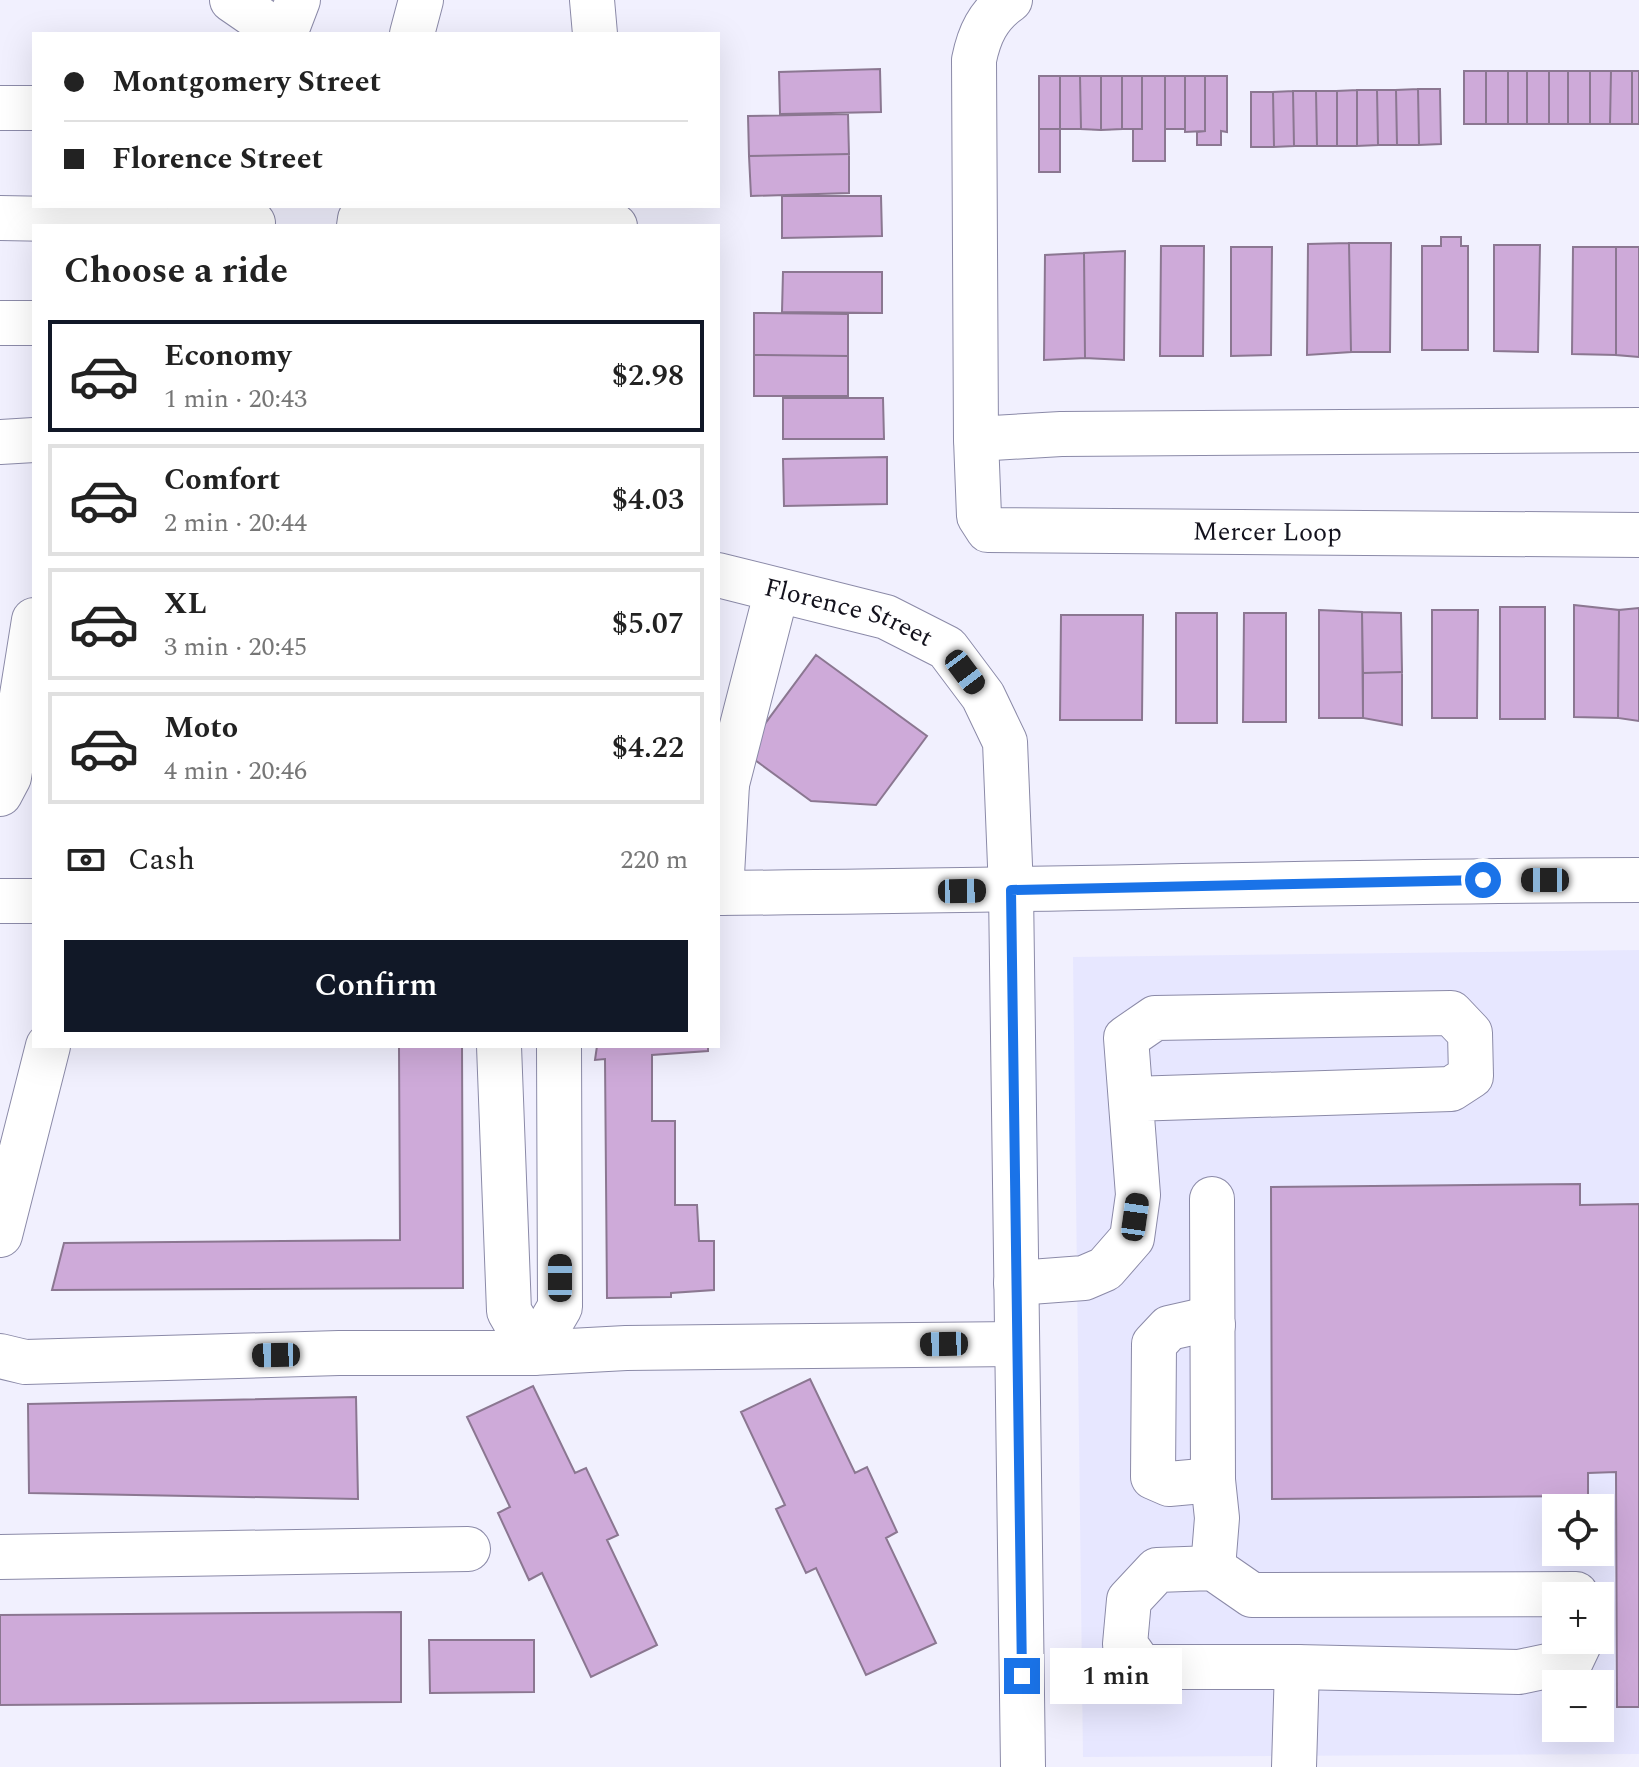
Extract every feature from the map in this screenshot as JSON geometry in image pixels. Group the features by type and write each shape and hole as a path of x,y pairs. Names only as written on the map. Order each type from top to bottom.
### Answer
{"street":[{"path":"413,32 421,0"},
{"path":"592,0 595,32"},
{"name":"Mercer Loop","path":"1004,4 985,26 974,60 976,439 979,516 988,530 1639,535"},
{"path":"0,108 32,108"},
{"path":"200,208 254,218"},
{"path":"359,224 360,219 435,214 585,224"},
{"path":"0,218 109,217 145,224"},
{"path":"0,323 32,323"},
{"path":"976,439 1061,434 1639,430"},
{"path":"0,442 32,440"},
{"name":"Florence Street","path":"720,576 886,617 947,648 983,696 1005,742 1011,890 1023,1767"},
{"path":"777,590 722,784 720,893 1639,880"},
{"path":"0,794 9,777 32,633"},
{"path":"1016,1283 1084,1278 1105,1269 1132,1238 1138,1195 1126,1038 1155,1018 1451,1013 1470,1033 1471,1076 1451,1089 1131,1099"},
{"path":"0,1235 8,1175 47,1048"},
{"path":"499,1048 509,1311 533,1353"},
{"path":"533,1353 560,1307 559,1048"},
{"path":"1212,1199 1213,1480 1217,1518 1213,1568"},
{"path":"1213,1325 1200,1321 1169,1328 1154,1344 1153,1462 1153,1477 1169,1484 1213,1480"},
{"path":"0,1356 25,1362 339,1353 533,1353 626,1348 1017,1344"},
{"path":"0,1557 468,1549"},
{"path":"1542,1594 1252,1595 1213,1568 1157,1570 1129,1600 1125,1644 1141,1667 1519,1672 1571,1661 1574,1654"},
{"path":"1294,1767 1297,1667"}],"shaded area":[{"path":"1639,950 1639,1754 1083,1757 1073,957"}],"building":[{"path":"880,69 881,112 780,114 779,72"},
{"path":"1464,71 1486,71 1486,124 1464,124"},
{"path":"1486,71 1508,71 1508,124 1486,124"},
{"path":"1508,71 1527,71 1527,124 1508,124"},
{"path":"1527,71 1549,71 1549,124 1527,124"},
{"path":"1549,71 1568,71 1568,124 1549,124"},
{"path":"1568,71 1590,71 1590,124 1568,124"},
{"path":"1590,71 1611,71 1610,124 1590,124"},
{"path":"1611,71 1632,71 1632,124 1610,124"},
{"path":"1632,71 1639,71 1639,124 1632,124"},
{"path":"1039,76 1060,76 1060,129 1039,129"},
{"path":"1060,76 1080,76 1081,129 1060,129"},
{"path":"1080,76 1101,76 1101,130 1081,129"},
{"path":"1101,76 1122,76 1122,129 1101,130"},
{"path":"1122,76 1142,76 1142,129 1122,129"},
{"path":"1142,76 1165,76 1165,161 1133,161 1133,129 1142,129"},
{"path":"1165,76 1185,76 1185,129 1165,129"},
{"path":"1185,76 1205,76 1205,131 1185,132"},
{"path":"1205,76 1227,76 1227,132 1221,131 1221,145 1197,145 1197,132 1205,131"},
{"path":"1418,89 1440,89 1441,144 1419,145"},
{"path":"1418,89 1419,145 1397,145 1396,90"},
{"path":"1357,90 1357,146 1337,146 1337,91"},
{"path":"1357,90 1377,90 1378,145 1357,146"},
{"path":"1377,90 1396,90 1397,145 1378,145"},
{"path":"1293,91 1294,146 1274,147 1273,92"},
{"path":"1293,91 1316,91 1317,146 1294,146"},
{"path":"1316,91 1337,91 1337,146 1317,146"},
{"path":"1251,92 1273,92 1274,147 1251,147"},
{"path":"848,114 849,154 749,156 748,116"},
{"path":"1039,129 1060,129 1060,172 1039,172"},
{"path":"849,154 849,193 751,196 749,156"},
{"path":"782,196 881,196 882,236 782,238"},
{"path":"1441,237 1461,237 1461,246 1468,246 1468,350 1422,350 1422,246 1441,246"},
{"path":"1349,243 1351,352 1307,355 1308,244"},
{"path":"1349,243 1391,243 1390,352 1351,352"},
{"path":"1494,245 1540,245 1538,352 1494,351"},
{"path":"1161,246 1204,246 1203,356 1160,356"},
{"path":"1231,247 1272,247 1271,355 1231,356"},
{"path":"1573,247 1616,247 1616,355 1572,354"},
{"path":"1616,247 1639,247 1639,357 1616,355"},
{"path":"1125,251 1124,360 1085,358 1084,253"},
{"path":"1084,253 1085,358 1044,360 1045,255"},
{"path":"783,272 882,272 882,313 782,312"},
{"path":"754,313 848,314 848,356 754,355"},
{"path":"754,355 848,356 848,396 754,396"},
{"path":"783,398 883,398 884,439 783,439"},
{"path":"887,457 887,504 784,506 783,459"},
{"path":"1574,605 1619,610 1618,718 1574,717"},
{"path":"1500,607 1545,607 1545,719 1500,719"},
{"path":"1639,608 1639,721 1618,718 1619,610"},
{"path":"1319,610 1362,612 1363,718 1319,718"},
{"path":"1432,610 1478,610 1477,718 1432,718"},
{"path":"1362,612 1401,613 1402,672 1363,673"},
{"path":"1176,613 1217,613 1217,723 1176,723"},
{"path":"1244,613 1286,613 1286,722 1243,722"},
{"path":"1061,615 1143,615 1142,720 1060,720"},
{"path":"816,655 927,736 876,805 811,801 744,752"},
{"path":"1402,672 1402,725 1363,718 1363,673"},
{"path":"399,1048 462,1048 463,1288 52,1290 64,1243 400,1240"},
{"path":"597,1048 708,1048 708,1051 652,1055 652,1121 675,1121 675,1205 697,1205 699,1241 714,1241 714,1290 671,1293 671,1297 607,1298 605,1059 595,1060"},
{"path":"1580,1184 1580,1205 1639,1204 1639,1707 1617,1707 1616,1472 1588,1473 1588,1494 1272,1499 1271,1187"},
{"path":"810,1379 855,1473 867,1467 897,1532 886,1538 936,1643 866,1675 816,1568 806,1573 776,1509 785,1505 741,1412"},
{"path":"533,1386 575,1473 586,1468 618,1535 607,1540 657,1645 591,1677 542,1573 529,1580 498,1513 510,1507 467,1417"},
{"path":"356,1397 358,1499 29,1493 28,1404"},
{"path":"401,1612 401,1702 0,1705 0,1615"},
{"path":"429,1640 534,1640 534,1692 430,1693"}],"route":[{"path":"1022,1676 1011,890 1483,880"}]}
